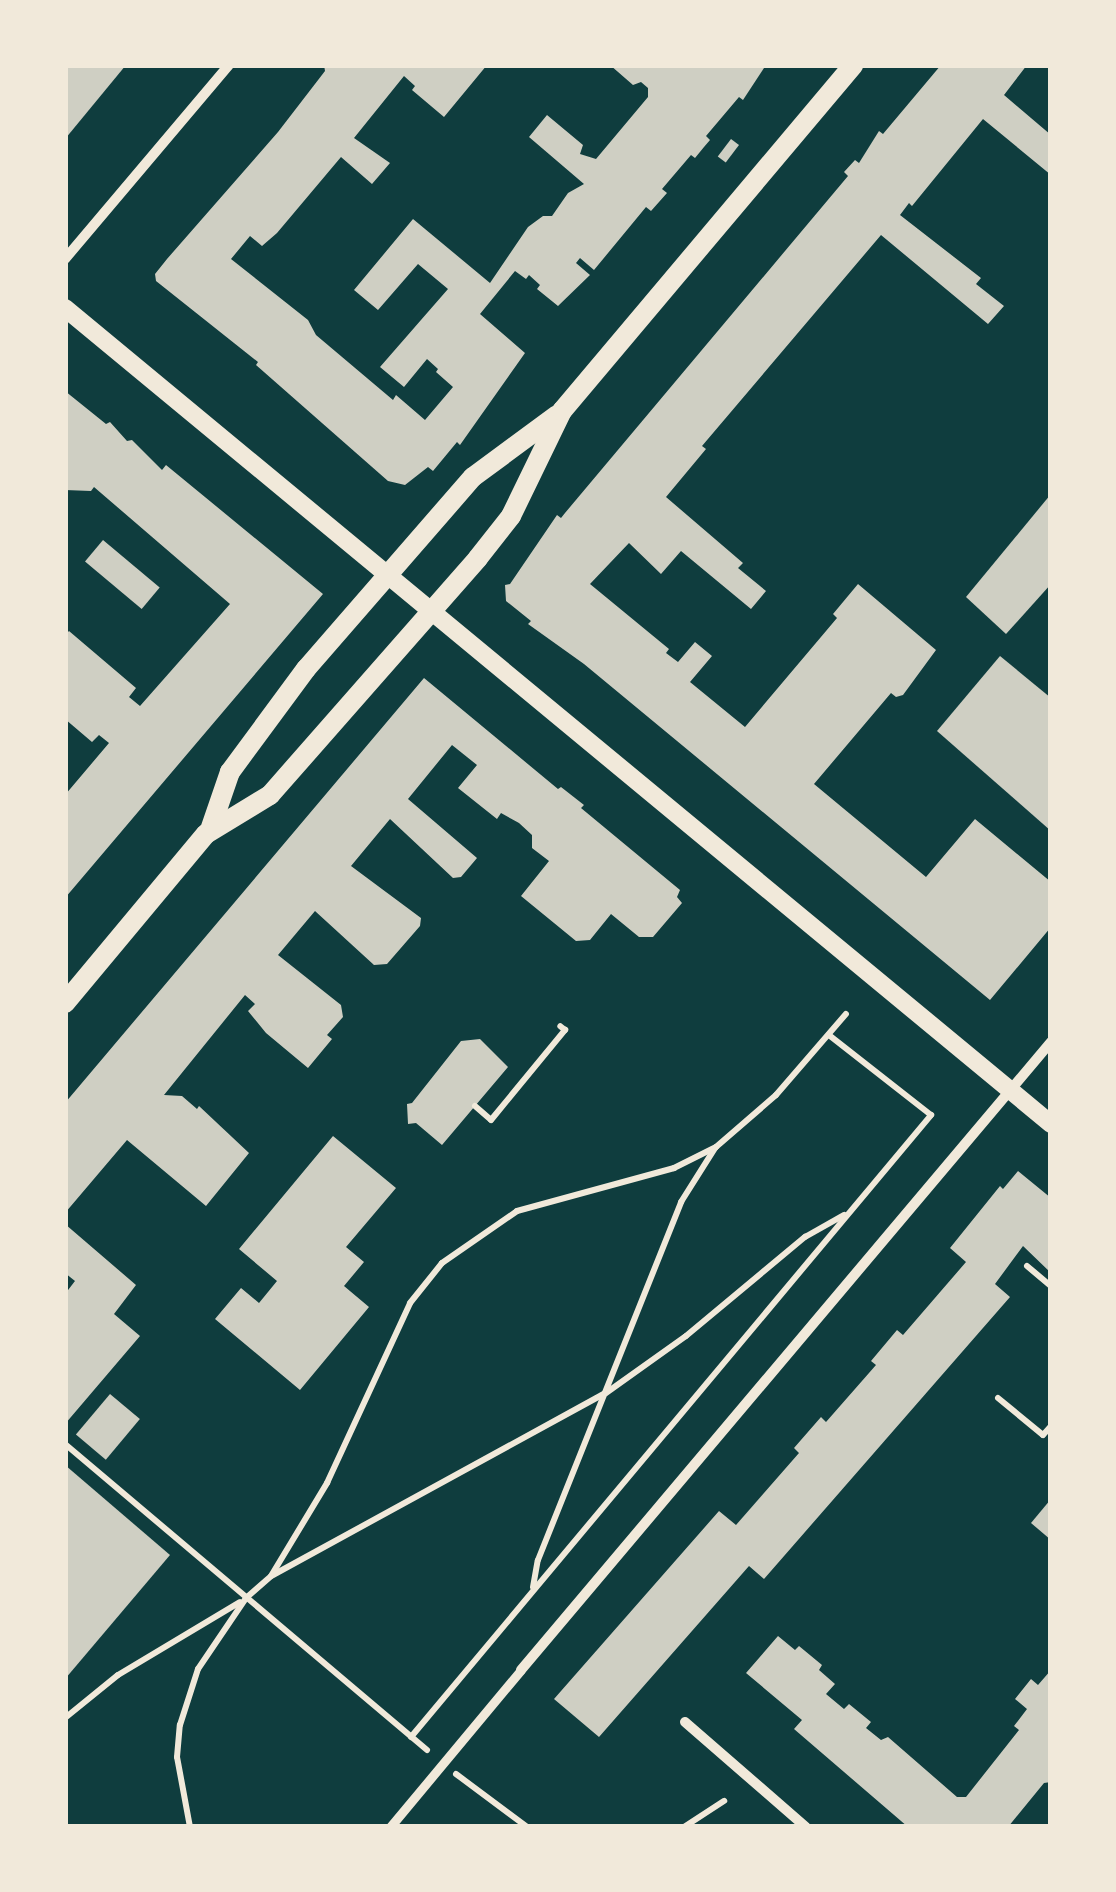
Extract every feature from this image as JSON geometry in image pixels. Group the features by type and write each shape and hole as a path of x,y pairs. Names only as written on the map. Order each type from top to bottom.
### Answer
{"main road":[{"path":"210,830 230,772 275,706 473,477 562,411 853,65"},
{"path":"65,1003 210,830 270,795 511,516 562,411"}],"street":[{"path":"65,260 229,65"},
{"path":"65,308 1051,1124"},
{"path":"390,1827 1051,1042"},
{"path":"685,1722 806,1827"}],"path":[{"path":"272,1576 327,1482 410,1303 442,1263 517,1211 674,1168 716,1147 776,1095 846,1014"},
{"path":"474,1106 491,1120 565,1030 560,1026"},
{"path":"65,1444 411,1737 931,1114 829,1035"},
{"path":"533,1592 538,1560 680,1202 716,1147"},
{"path":"65,1718 118,1676 246,1598 272,1576 606,1393 686,1336 805,1237 850,1212"},
{"path":"1027,1266 1051,1286"},
{"path":"998,1398 1043,1436 1051,1426"},
{"path":"190,1827 177,1757 180,1725 198,1668 246,1598"},
{"path":"443,1763 527,1827"},
{"path":"684,1827 724,1802"}],"building":[{"path":"65,65 126,65 65,139"},
{"path":"324,65 487,65 444,117 412,90 415,86 404,76 354,138 390,163 372,184 341,157 277,233 262,246 250,236 231,259 308,320 316,335 393,400 396,395 425,420 453,387 436,372 438,369 427,359 404,387 380,367 448,289 418,264 378,310 354,290 413,219 490,283 528,227 543,216 552,216 568,193 584,184 529,137 547,115 583,145 580,154 596,159 648,97 648,88 641,82 633,85 610,65 766,65 743,100 739,97 706,136 710,140 695,158 691,155 662,189 667,193 651,211 646,207 594,270 580,258 576,263 590,275 558,306 537,289 540,285 529,275 526,279 515,271 480,314 525,353 460,445 457,442 433,471 428,467 405,485 388,481 256,365 258,362 156,281 155,274 278,132 325,71"},
{"path":"941,65 1027,65 1004,95 1051,135 1051,175 983,119 912,206 909,203 900,215 981,278 976,284 1004,306 988,324 881,235 702,446 706,449 666,497 743,563 738,568 766,591 751,609 681,551 661,574 629,543 590,584 669,649 666,653 678,662 695,642 712,656 690,682 745,727 837,618 833,614 858,584 936,650 903,695 896,697 891,693 814,784 926,877 975,819 1051,882 1051,927 990,1000 584,664 528,624 531,621 506,601 505,585 510,584 557,515 561,518 848,176 844,172 855,160 859,163 879,131 883,134"},
{"path":"731,139 739,145 726,163 718,157"},
{"path":"65,391 106,424 110,422 162,470 166,465 323,594 65,898 65,795 109,743 99,735 92,742 65,719 65,635 69,631 136,688 129,697 140,706 230,604 94,487 91,491 65,490"},
{"path":"1051,494 1051,584 1006,634 966,597"},
{"path":"103,540 160,588 142,609 85,561"},
{"path":"1000,656 1051,698 1051,831 937,731"},
{"path":"424,678 558,789 561,787 584,805 581,808 680,890 677,897 682,903 653,937 639,937 611,914 590,940 576,941 521,896 549,861 532,848 532,835 519,823 501,813 497,819 458,788 477,765 452,745 408,799 477,858 461,877 453,878 390,819 351,866 421,918 420,926 387,964 374,965 315,911 278,955 341,1005 343,1017 327,1035 332,1039 308,1068 266,1033 248,1011 255,1004 245,995 164,1095 182,1096 197,1109 199,1106 249,1153 206,1206 127,1140 65,1213 65,1103"},
{"path":"480,1039 508,1067 442,1145 416,1123 408,1124 407,1104 412,1103 461,1041"},
{"path":"333,1136 396,1188 346,1247 364,1262 344,1286 369,1307 300,1390 215,1319 241,1288 259,1303 277,1281 239,1249"},
{"path":"1018,1171 1051,1198 1051,1273 1023,1246 995,1284 1010,1297 764,1579 749,1566 599,1737 554,1699 719,1511 736,1525 799,1453 794,1448 821,1417 826,1422 876,1365 871,1361 897,1330 903,1335 966,1262 950,1248 1000,1186 1003,1189"},
{"path":"65,1224 136,1285 114,1314 140,1336 65,1424 65,1294 75,1281 65,1273"},
{"path":"110,1394 140,1419 106,1460 76,1435"},
{"path":"65,1465 170,1555 65,1679"},
{"path":"1051,1499 1051,1540 1031,1523"},
{"path":"778,1636 795,1650 799,1646 822,1665 819,1670 835,1684 826,1694 844,1709 849,1704 871,1722 866,1728 881,1740 888,1737 957,1797 966,1797 1019,1730 1014,1726 1027,1709 1015,1699 1031,1679 1038,1685 1051,1670 1051,1782 1044,1783 1008,1827 908,1827 794,1729 802,1720 746,1673"}]}
